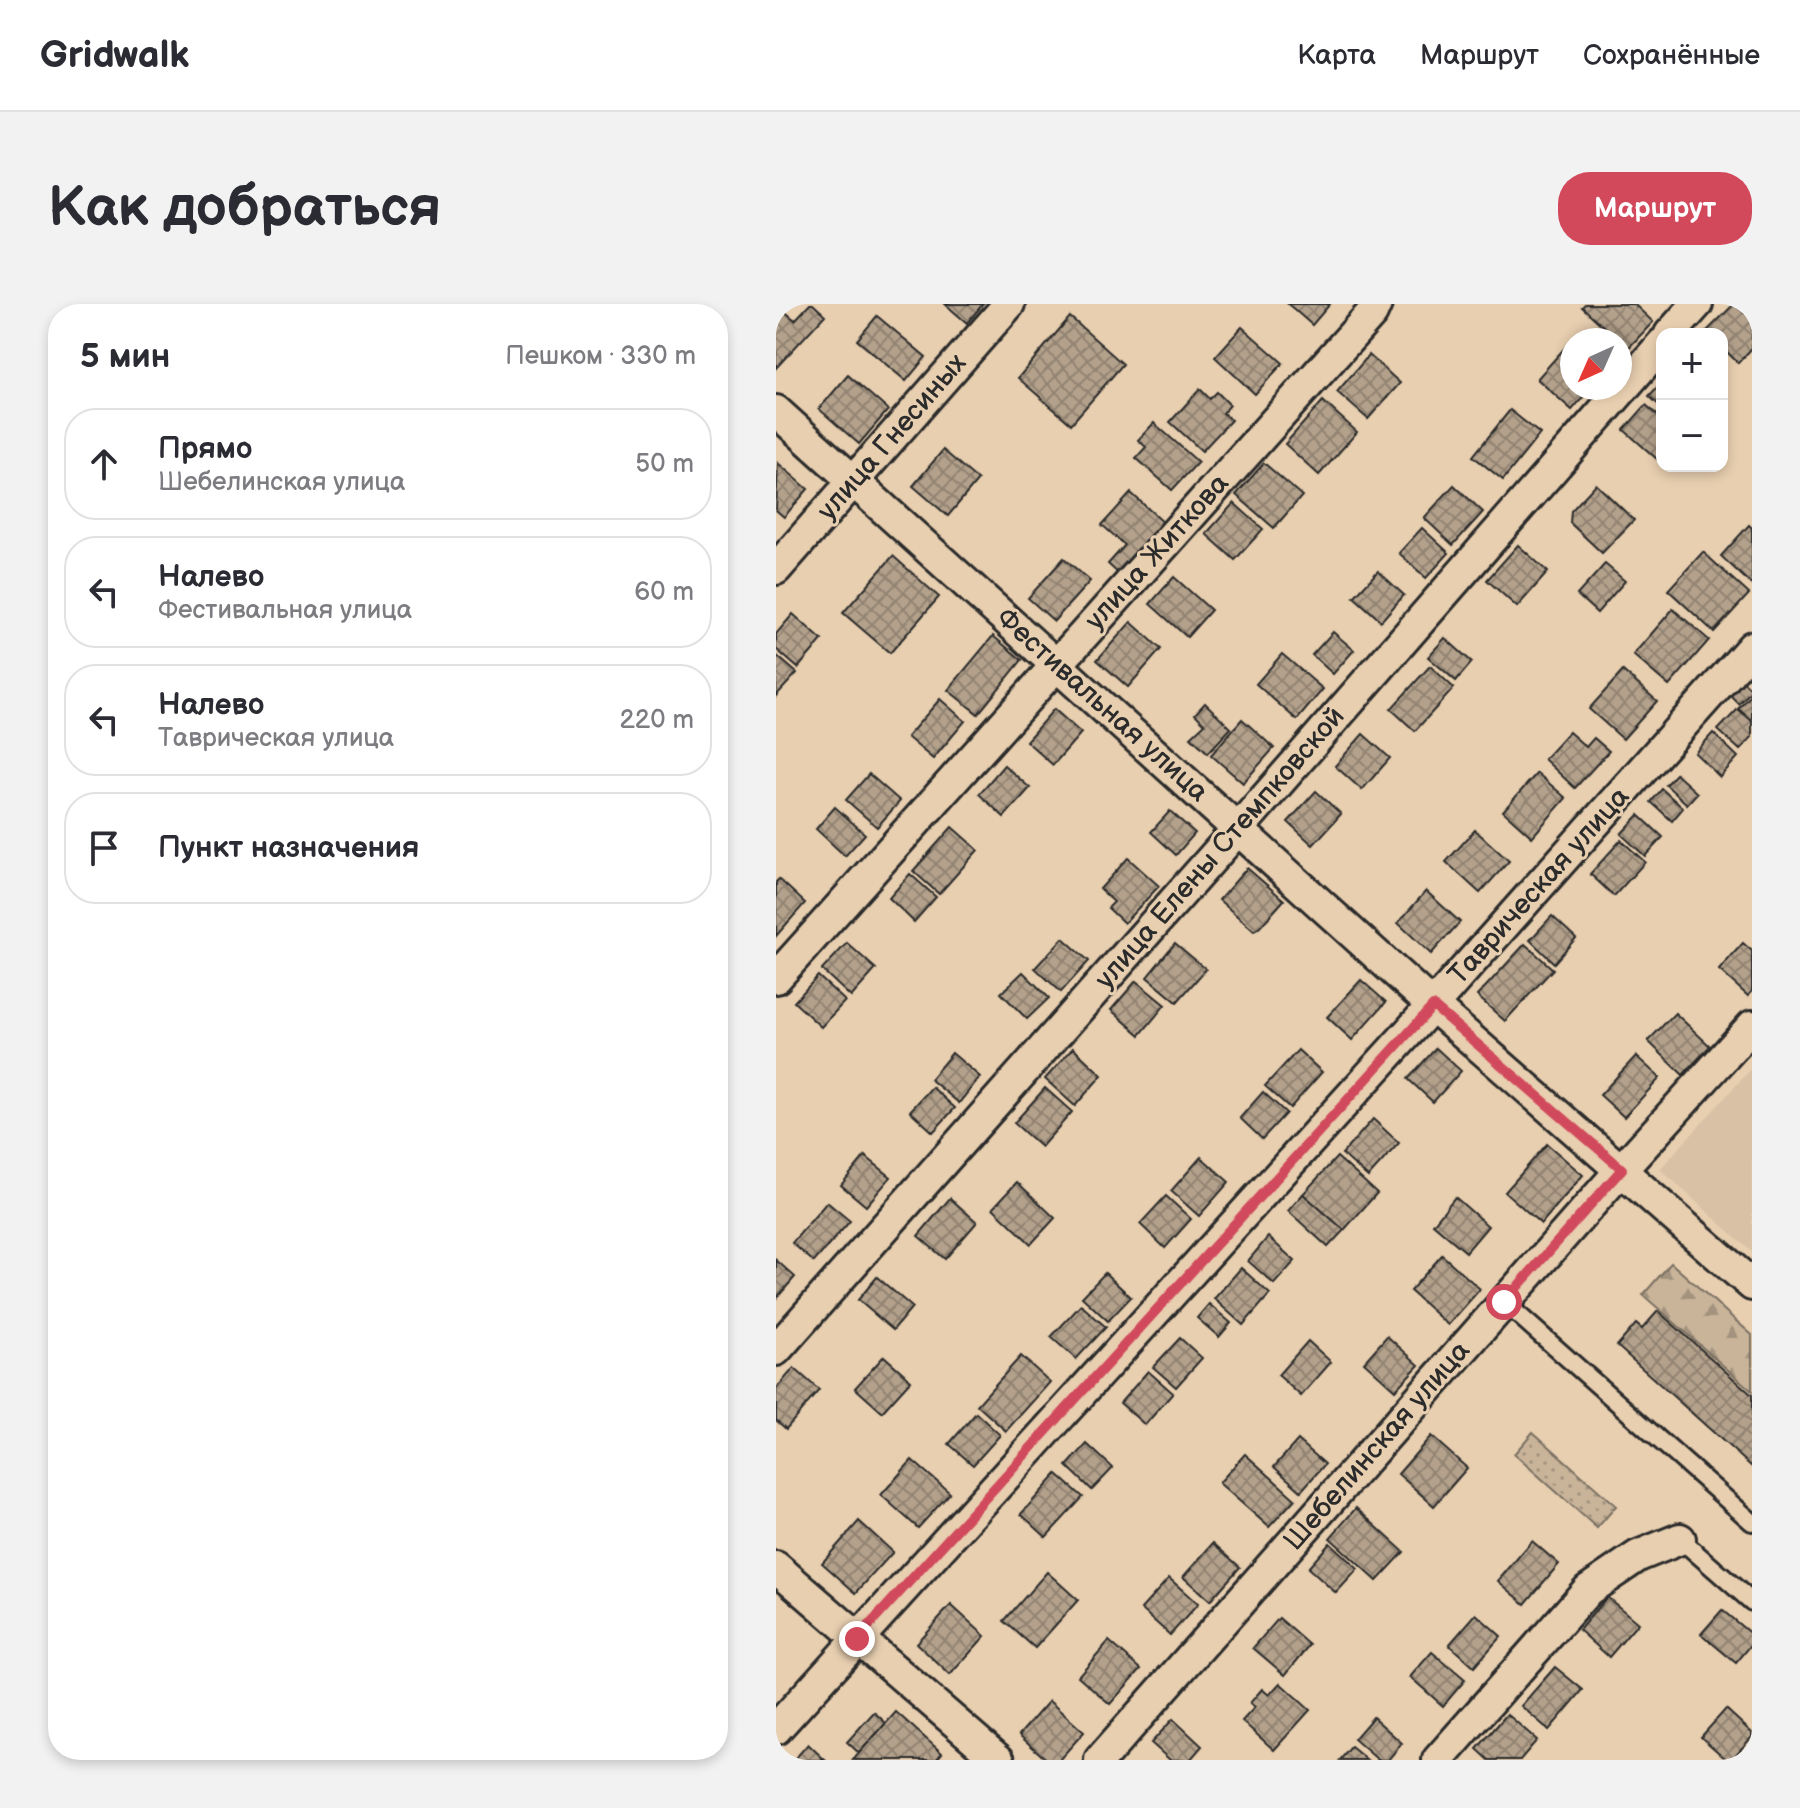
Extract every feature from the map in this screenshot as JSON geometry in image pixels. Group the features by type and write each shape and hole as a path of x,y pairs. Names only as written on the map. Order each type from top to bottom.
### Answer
{"street":[{"name":"улица Гнесиных","path":"776,569 1009,304"},
{"name":"улица Житкова","path":"776,978 1372,313 1376,304"},
{"path":"1675,328 1697,304"},
{"name":"улица Елены Стемпковской","path":"776,1350 1239,828 1656,351"},
{"name":"Фестивальная улица","path":"776,411 1433,1006 1752,1285"},
{"name":"Таврическая улица","path":"776,1729 1433,1006 1752,647"},
{"name":"Шебелинская улица","path":"1100,1760 1752,1026"},
{"path":"1438,1760 1588,1590 1638,1556 1680,1539"},
{"path":"776,1567 999,1760"}],"lane":[{"path":"1504,1302 1752,1522"},
{"path":"1680,1539 1752,1602"}],"shaded area":[{"path":"1752,1068 1752,1252 1660,1169"}],"green space":[{"path":"1671,1263 1752,1335 1752,1391 1643,1295"},
{"path":"1533,1432 1616,1506 1597,1528 1514,1454"}],"building":[{"path":"776,304 795,320 810,304 825,315 776,368"},
{"path":"945,304 983,304 967,323"},
{"path":"1288,304 1330,304 1312,325"},
{"path":"1585,304 1634,304 1653,322 1632,344 1632,328 1603,328 1582,307"},
{"path":"1734,304 1752,319 1752,348 1738,363 1728,353 1728,328 1710,328"},
{"path":"877,316 926,357 906,381 857,340"},
{"path":"1070,317 1123,364 1071,424 1018,378"},
{"path":"1242,327 1283,363 1255,394 1215,357"},
{"path":"1560,353 1560,399 1537,379"},
{"path":"1369,355 1400,383 1368,419 1337,392"},
{"path":"848,375 888,410 859,444 819,409"},
{"path":"1656,388 1656,402 1649,396"},
{"path":"1200,389 1210,399 1217,392 1230,405 1223,413 1231,420 1202,451 1170,422"},
{"path":"1561,400 1581,400 1572,410"},
{"path":"1323,401 1357,432 1319,475 1285,444"},
{"path":"1646,405 1656,414 1656,458 1624,430"},
{"path":"1510,410 1540,434 1503,480 1473,456"},
{"path":"1154,423 1198,462 1172,490 1136,458 1146,447 1138,440"},
{"path":"943,450 978,480 948,516 913,486"},
{"path":"778,463 808,489 784,517 776,510"},
{"path":"1264,463 1302,496 1274,528 1236,495"},
{"path":"1596,484 1634,520 1602,553 1570,523 1571,511"},
{"path":"1454,485 1483,512 1453,545 1424,518"},
{"path":"1131,493 1165,524 1120,575 1108,564 1125,545 1102,525"},
{"path":"1234,503 1263,529 1235,560 1206,534"},
{"path":"1749,525 1752,528 1752,585 1721,556"},
{"path":"1422,528 1449,553 1426,578 1399,553"},
{"path":"1518,545 1548,572 1517,607 1487,580"},
{"path":"1703,552 1749,594 1714,632 1668,590"},
{"path":"893,556 939,597 890,653 843,613"},
{"path":"1064,558 1090,581 1054,621 1028,598"},
{"path":"1605,564 1625,581 1597,613 1577,595"},
{"path":"1378,571 1404,595 1381,621 1354,597"},
{"path":"1174,577 1211,610 1187,637 1150,604"},
{"path":"1673,609 1709,640 1669,686 1633,655"},
{"path":"793,614 822,640 798,668 776,649 776,634"},
{"path":"1131,622 1161,649 1128,687 1097,660"},
{"path":"1333,632 1354,650 1333,674 1312,655"},
{"path":"993,636 1022,660 978,714 948,690"},
{"path":"1445,638 1472,662 1456,681 1428,657"},
{"path":"1282,654 1323,689 1297,720 1256,684"},
{"path":"776,655 797,673 776,696"},
{"path":"1430,666 1454,688 1415,731 1391,709"},
{"path":"1623,671 1657,701 1623,739 1589,709"},
{"path":"1740,678 1752,690 1739,704 1727,692"},
{"path":"1752,694 1752,721 1738,709"},
{"path":"940,699 965,721 933,759 907,737"},
{"path":"1205,703 1231,728 1208,753 1191,737 1205,724 1195,714"},
{"path":"1054,709 1081,733 1053,765 1026,741"},
{"path":"1738,709 1752,721 1752,737 1740,750 1718,730"},
{"path":"1242,719 1274,748 1243,783 1211,755"},
{"path":"1569,732 1586,747 1594,738 1609,751 1575,788 1544,759"},
{"path":"1713,733 1738,757 1720,777 1695,753"},
{"path":"1363,734 1390,758 1362,790 1335,766"},
{"path":"1004,765 1030,788 1004,817 979,794"},
{"path":"1537,773 1566,798 1532,837 1503,811"},
{"path":"869,774 900,801 877,827 846,800"},
{"path":"1676,774 1697,793 1687,804 1666,785"},
{"path":"1662,789 1683,808 1672,821 1651,802"},
{"path":"1316,791 1341,814 1313,845 1288,822"},
{"path":"835,807 865,834 845,856 816,829"},
{"path":"1170,811 1195,833 1176,855 1151,832"},
{"path":"1639,815 1663,837 1645,856 1621,834"},
{"path":"952,827 978,850 939,894 913,871"},
{"path":"1475,830 1509,861 1480,893 1446,862"},
{"path":"1621,840 1645,862 1614,896 1590,874"},
{"path":"1128,858 1159,886 1124,923 1108,908 1114,902 1100,889"},
{"path":"1247,868 1284,900 1254,931 1219,900"},
{"path":"910,874 936,897 914,922 889,898"},
{"path":"779,879 805,903 776,936 776,882"},
{"path":"1426,891 1460,922 1431,954 1398,923"},
{"path":"1552,916 1576,938 1554,963 1530,940"},
{"path":"1063,938 1089,961 1061,992 1035,968"},
{"path":"847,943 876,969 851,997 822,970"},
{"path":"1175,943 1206,969 1177,1002 1147,977"},
{"path":"1743,943 1752,951 1752,991 1748,996 1719,970"},
{"path":"1525,944 1553,969 1505,1021 1477,996"},
{"path":"1023,972 1049,998 1027,1019 1001,993"},
{"path":"818,976 845,1001 821,1027 794,1002"},
{"path":"1361,980 1386,1002 1352,1040 1327,1017"},
{"path":"1136,981 1165,1005 1140,1035 1111,1010"},
{"path":"1675,1013 1710,1046 1683,1075 1648,1041"},
{"path":"1073,1048 1102,1075 1075,1106 1045,1079"},
{"path":"1436,1048 1461,1071 1433,1102 1408,1079"},
{"path":"1298,1050 1322,1072 1290,1108 1265,1086"},
{"path":"952,1053 980,1077 959,1103 930,1079"},
{"path":"1636,1056 1660,1078 1624,1117 1600,1095"},
{"path":"932,1087 955,1108 933,1132 910,1111"},
{"path":"1045,1088 1072,1112 1041,1147 1014,1123"},
{"path":"1263,1092 1286,1113 1262,1139 1240,1118"},
{"path":"1373,1119 1399,1143 1368,1177 1342,1154"},
{"path":"1547,1144 1583,1175 1541,1224 1505,1192"},
{"path":"865,1156 891,1177 866,1206 841,1185"},
{"path":"1201,1157 1229,1182 1199,1216 1171,1191"},
{"path":"1337,1157 1377,1193 1344,1230 1303,1194"},
{"path":"1017,1182 1055,1218 1031,1244 993,1208"},
{"path":"1303,1194 1344,1230 1328,1247 1288,1211"},
{"path":"1166,1196 1191,1219 1165,1248 1140,1224"},
{"path":"1455,1197 1488,1226 1466,1252 1433,1224"},
{"path":"950,1198 977,1222 945,1259 918,1236"},
{"path":"827,1202 850,1221 814,1262 792,1243"},
{"path":"1268,1237 1295,1261 1274,1284 1248,1261"},
{"path":"1442,1255 1480,1289 1448,1325 1410,1291"},
{"path":"776,1260 795,1277 776,1299"},
{"path":"1241,1268 1270,1294 1243,1325 1214,1299"},
{"path":"1105,1273 1131,1297 1108,1321 1082,1297"},
{"path":"877,1277 912,1307 893,1330 858,1300"},
{"path":"1209,1304 1231,1323 1219,1337 1197,1318"},
{"path":"1081,1305 1106,1327 1076,1359 1051,1337"},
{"path":"1658,1311 1752,1395 1752,1467 1617,1346 1636,1324 1642,1329"},
{"path":"1387,1336 1419,1365 1395,1390 1364,1362"},
{"path":"1180,1338 1202,1358 1176,1387 1153,1367"},
{"path":"1308,1341 1331,1362 1301,1396 1278,1375"},
{"path":"884,1356 911,1380 882,1412 855,1388"},
{"path":"1021,1356 1050,1382 1006,1431 977,1405"},
{"path":"794,1368 819,1390 786,1429 776,1420 776,1389"},
{"path":"1148,1371 1173,1393 1145,1425 1120,1403"},
{"path":"976,1413 1000,1435 973,1465 949,1444"},
{"path":"1431,1436 1467,1468 1434,1506 1398,1474"},
{"path":"1298,1440 1325,1464 1301,1491 1274,1467"},
{"path":"1087,1444 1113,1468 1092,1490 1067,1466"},
{"path":"1245,1454 1295,1499 1269,1527 1219,1483"},
{"path":"912,1460 950,1493 918,1528 881,1495"},
{"path":"1057,1474 1083,1497 1046,1537 1021,1514"},
{"path":"1356,1508 1404,1552 1377,1581 1330,1538"},
{"path":"859,1521 893,1552 856,1593 822,1563"},
{"path":"1532,1541 1559,1564 1525,1604 1498,1581"},
{"path":"1213,1543 1240,1567 1210,1601 1183,1577"},
{"path":"1330,1543 1358,1569 1336,1593 1308,1568"},
{"path":"1047,1572 1078,1600 1035,1648 1004,1621"},
{"path":"1169,1578 1198,1604 1170,1635 1141,1609"},
{"path":"1607,1597 1638,1623 1609,1657 1579,1630"},
{"path":"951,1605 985,1636 950,1675 916,1643"},
{"path":"1722,1610 1752,1635 1752,1644 1736,1663 1701,1634"},
{"path":"1476,1614 1501,1636 1474,1667 1449,1645"},
{"path":"1279,1618 1310,1645 1285,1675 1253,1648"},
{"path":"1109,1641 1141,1669 1110,1704 1078,1676"},
{"path":"1432,1652 1465,1680 1443,1706 1410,1677"},
{"path":"1555,1667 1583,1690 1549,1730 1521,1706"},
{"path":"1280,1683 1310,1710 1274,1750 1242,1721 1255,1707 1250,1703 1262,1689 1269,1695"},
{"path":"1049,1701 1084,1732 1059,1760 1047,1760 1019,1735"},
{"path":"1726,1709 1752,1733 1752,1737 1731,1760 1727,1760 1701,1737"},
{"path":"874,1712 886,1723 859,1753 847,1742"},
{"path":"896,1712 942,1753 936,1760 853,1760"},
{"path":"1507,1714 1537,1740 1520,1760 1489,1760 1477,1749"},
{"path":"1373,1717 1402,1743 1388,1760 1378,1760 1354,1739"},
{"path":"1173,1719 1202,1746 1190,1760 1170,1760 1151,1743"},
{"path":"808,1744 825,1760 794,1760"},
{"path":"1351,1747 1367,1760 1340,1760"}],"route":[{"path":"857,1639 1433,1006 1622,1169 1504,1302"}]}
